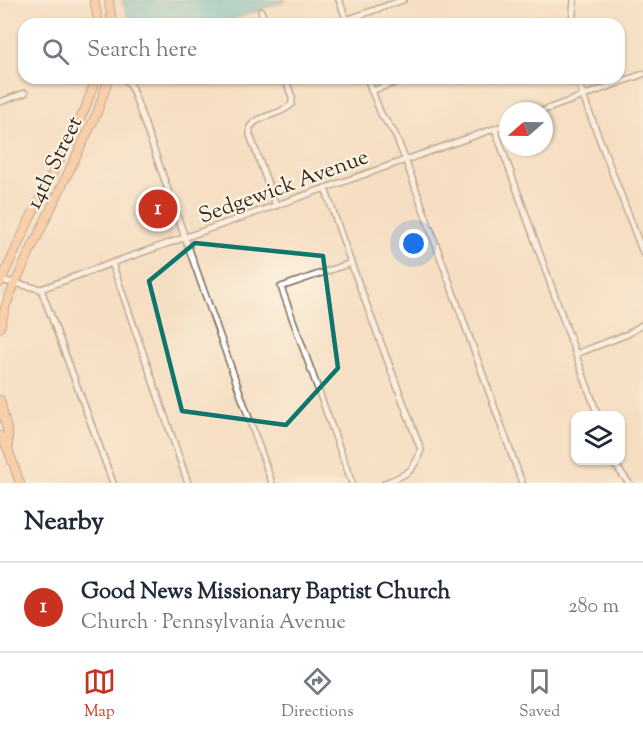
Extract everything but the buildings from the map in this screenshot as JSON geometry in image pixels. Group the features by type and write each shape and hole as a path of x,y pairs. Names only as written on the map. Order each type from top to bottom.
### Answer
{"main road":[{"path":"94,0 98,18"},
{"path":"109,0 111,18"},
{"name":"14th Street","path":"0,281 85,109 94,84"},
{"name":"14th Street","path":"0,328 15,283 97,113 107,84"},
{"path":"0,400 9,434 4,451"},
{"path":"0,436 4,451 20,483"}],"street":[{"path":"339,0 346,18"},
{"path":"357,18 403,0"},
{"path":"572,18 574,0"},
{"path":"261,11 264,18"},
{"path":"625,81 643,74"},
{"path":"130,84 272,483"},
{"path":"276,206 250,135 250,127 254,121 287,109 292,104 287,84"},
{"path":"369,84 381,114 395,134 405,159 522,483"},
{"path":"371,91 391,84"},
{"path":"580,84 643,254"},
{"path":"553,107 616,84"},
{"path":"0,102 25,93"},
{"name":"Sedgewick Avenue","path":"41,289 499,127"},
{"path":"495,129 596,411"},
{"path":"325,188 421,450 416,463 407,475 385,483"},
{"path":"112,263 188,483"},
{"path":"351,263 281,287 352,483"},
{"path":"0,281 41,289 113,483"},
{"path":"576,354 628,334 643,324"},
{"path":"616,465 628,482"},
{"path":"618,483 628,482"}],"highlighted area":[{"path":"195,243 323,256 338,368 286,425 182,411 149,281"}],"water":[{"path":"122,0 287,0 237,18 129,18"}],"place":[{"name":"Good News Missionary Baptist Church","path":"158,209"}]}
